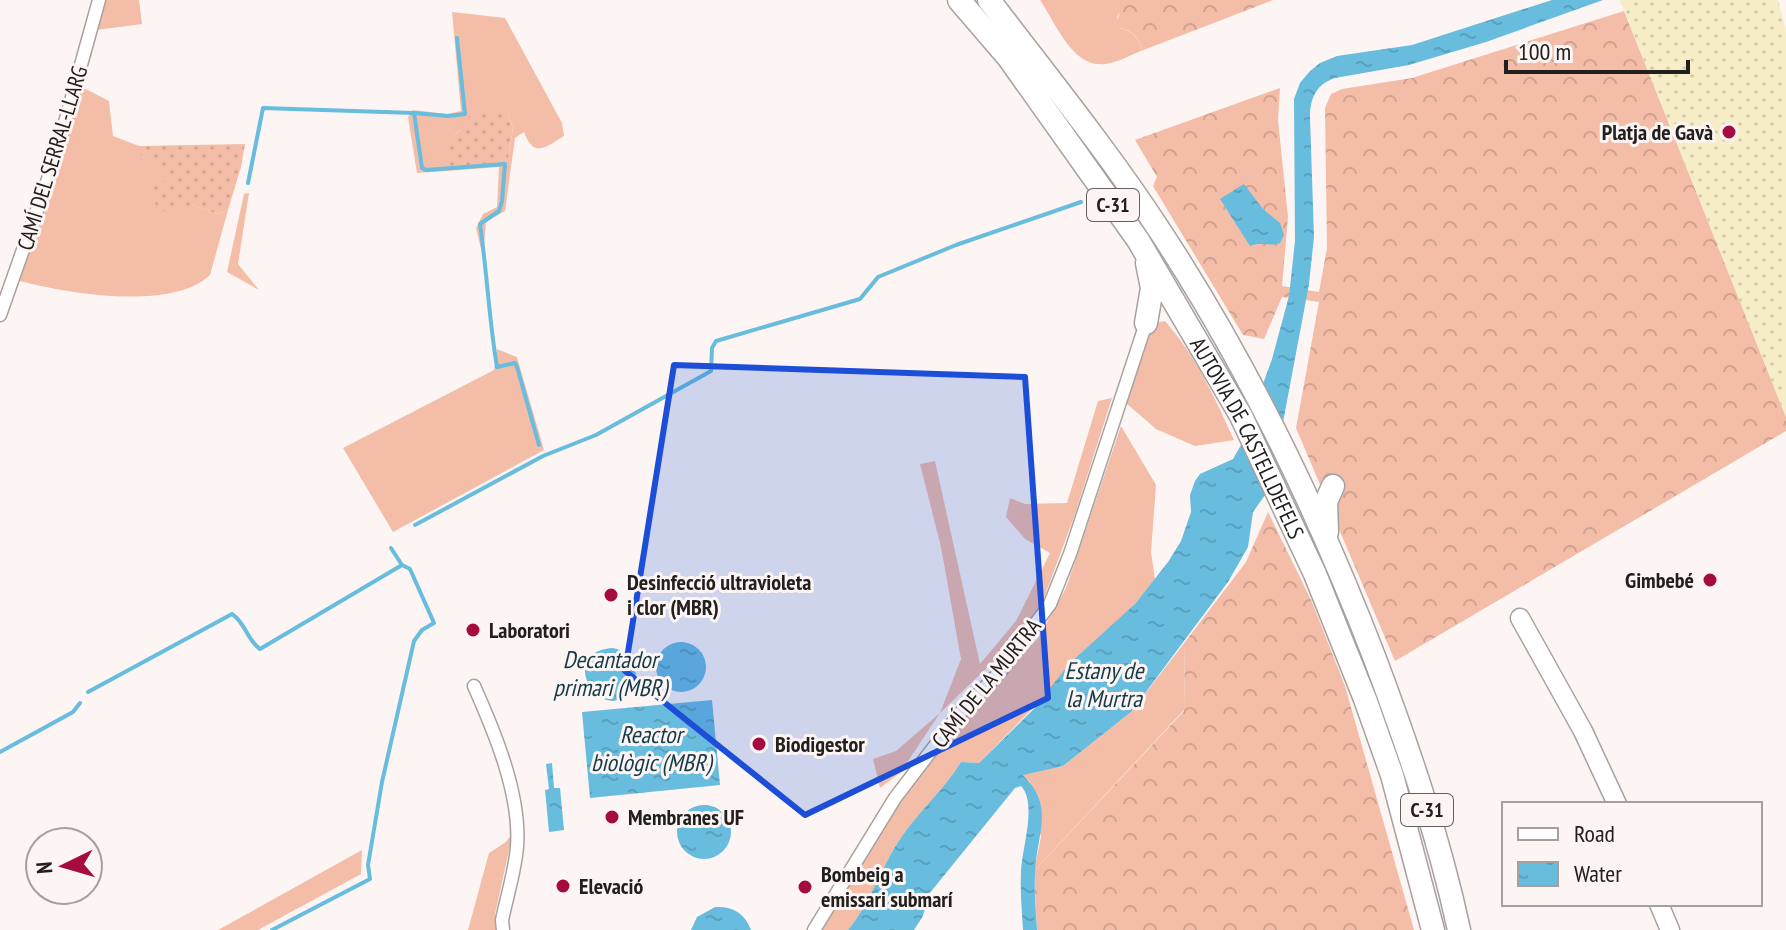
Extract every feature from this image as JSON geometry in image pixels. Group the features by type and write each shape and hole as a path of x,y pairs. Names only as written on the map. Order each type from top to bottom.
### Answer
{"highway":[{"name":"AUTOVIA DE CASTELLDEFELS","path":"959,0 1008,57 1138,240 1241,416 1276,487 1365,699 1392,775 1431,930"},
{"name":"AUTOVIA DE CASTELLDEFELS","path":"989,0 1157,227 1252,386 1291,462 1335,560 1413,763 1459,930"},
{"path":"1138,240 1152,280 1146,323"},
{"path":"1146,323 1159,315 1171,316 1198,343"}],"street":[{"name":"CAMÍ DEL SERRAL-LLARG","path":"0,315 54,162 99,0"},
{"name":"CAMÍ DE LA MURTRA","path":"814,930 895,798 960,713 1000,672 1050,604 1070,554 1146,323"},
{"path":"1520,618 1583,731 1616,802"},
{"path":"474,686 495,733 517,818 517,848 502,920 503,930"},
{"path":"1660,906 1670,930"}],"highlighted area":[{"path":"674,365 1025,377 1048,698 805,815 625,671"}],"green space":[{"path":"104,0 139,0 142,24 96,30"},
{"path":"1040,0 1122,0 1122,9 1117,17 1120,28 1135,36 1141,51 1105,64 1094,64 1083,59 1066,42"},
{"path":"1122,0 1273,0 1141,51 1135,35 1117,24"},
{"path":"1624,11 1786,417 1786,431 1395,661 1296,428 1319,302 1282,297 1264,339 1243,335 1153,186 1157,177 1135,140 1280,88 1278,120 1288,217 1282,286 1319,292 1327,248 1325,108 1331,94 1342,89 1412,78"},
{"path":"452,12 505,18 562,123 564,136 541,148 532,146 524,132 515,138 505,211 486,222 483,257 476,228 483,214 497,207 499,167 508,160 513,127 508,115 462,128 451,144 447,171 417,173 408,117 413,110 447,114 461,111"},
{"path":"80,86 109,101 113,136 139,146 139,154 173,178 193,205 218,214 228,210 210,275 192,286 170,293 144,296 88,294 16,280"},
{"path":"471,111 508,115 513,127 508,160 499,167 447,171 448,145 466,123"},
{"path":"245,144 228,210 218,214 193,205 159,212 149,188 172,178 139,154 139,146"},
{"path":"249,193 238,264 259,290 227,272 244,194"},
{"path":"1165,321 1195,363 1234,440 1195,446 1156,429 1126,403 1150,328 1155,323"},
{"path":"497,349 517,357 544,450 393,532 343,448 494,370"},
{"path":"1112,398 1074,517 1041,606 993,662 940,713 961,659 941,547 920,464 935,461 980,664 1016,621 1050,553 1025,539 1006,517 1010,498 1025,504 1067,503 1098,401"},
{"path":"1121,426 1156,485 1151,552 1155,579 1135,604 979,763 961,762 902,836 863,910 848,930 819,930 888,818 957,725 1039,637 1066,588"},
{"path":"1268,512 1312,602 1345,686 1414,930 1037,930 1034,871 1184,711 1185,642 1246,562"},
{"path":"1185,642 1184,710 1034,871 1041,837 1030,782 1022,774 1063,766 1131,712"},
{"path":"940,713 900,773 880,788 873,759 896,751"},
{"path":"513,832 495,914 497,930 468,930 489,853 506,842"},
{"path":"362,850 361,874 258,930 218,930"}],"sand":[{"name":"Platja de Gavà","path":"1620,0 1778,0 1786,29 1786,417"}],"water":[{"name":"Estany de la Murtra","path":"1552,0 1603,0 1486,42 1409,65 1335,78 1315,93 1310,117 1314,237 1309,284 1284,417 1265,495 1253,512 1248,547 1228,582 1131,712 1063,766 1023,775 1033,787 1042,810 1035,874 1037,930 1023,930 1021,873 1028,804 1021,786 1015,788 929,894 923,916 914,930 848,930 863,909 902,836 961,762 979,763 1043,700 1070,663 1135,604 1181,541 1191,512 1190,495 1195,481 1200,474 1233,459 1241,445 1272,359 1289,296 1295,241 1294,99 1300,83 1320,63 1337,56 1412,45"},
{"path":"1244,184 1263,209 1280,223 1284,235 1280,243 1250,246 1220,199"},
{"name":"Decantador primari (MBR)","path":"681,642 699,649 706,667 699,685 681,692 663,685 656,667 663,649"},
{"name":"Decantador primari (MBR)","path":"613,648 630,659 636,679 649,678 651,697 638,699 636,681 625,696 612,701 600,697 591,688 585,675 586,663 595,653"},
{"name":"Reactor biològic (MBR)","path":"712,700 720,785 590,798 582,712"},
{"path":"552,763 554,788 560,788 564,830 549,832 546,764"},
{"path":"704,805 723,813 731,832 723,851 704,859 685,851 677,832 685,813"},
{"path":"715,907 737,912 751,930 691,930 697,917"}],"waterway":[{"path":"457,38 465,114 414,113 422,168 505,164 499,211 480,224 492,332 497,367 515,363 517,367 539,445"},
{"path":"248,183 263,108 414,113"},
{"path":"415,525 543,456 596,435 711,371 712,348 716,341 860,299 878,277 956,245 1081,202"},
{"path":"272,930 370,879 368,865 382,782 414,641 422,630 434,623 410,569 402,565 391,548"},
{"path":"88,692 232,614 260,649 402,565"},
{"path":"0,752 73,712 80,703"}],"place":[{"name":"Platja de Gavà","path":"1729,132"},
{"name":"Gimbebé","path":"1710,580"},
{"name":"Desinfecció ultravioleta i clor (MBR)","path":"611,595"},
{"name":"Laboratori","path":"473,630"},
{"name":"Biodigestor","path":"759,744"},
{"name":"Membranes UF","path":"612,817"},
{"name":"Elevació","path":"563,886"},
{"name":"Bombeig a emissari submarí","path":"805,887"}]}
